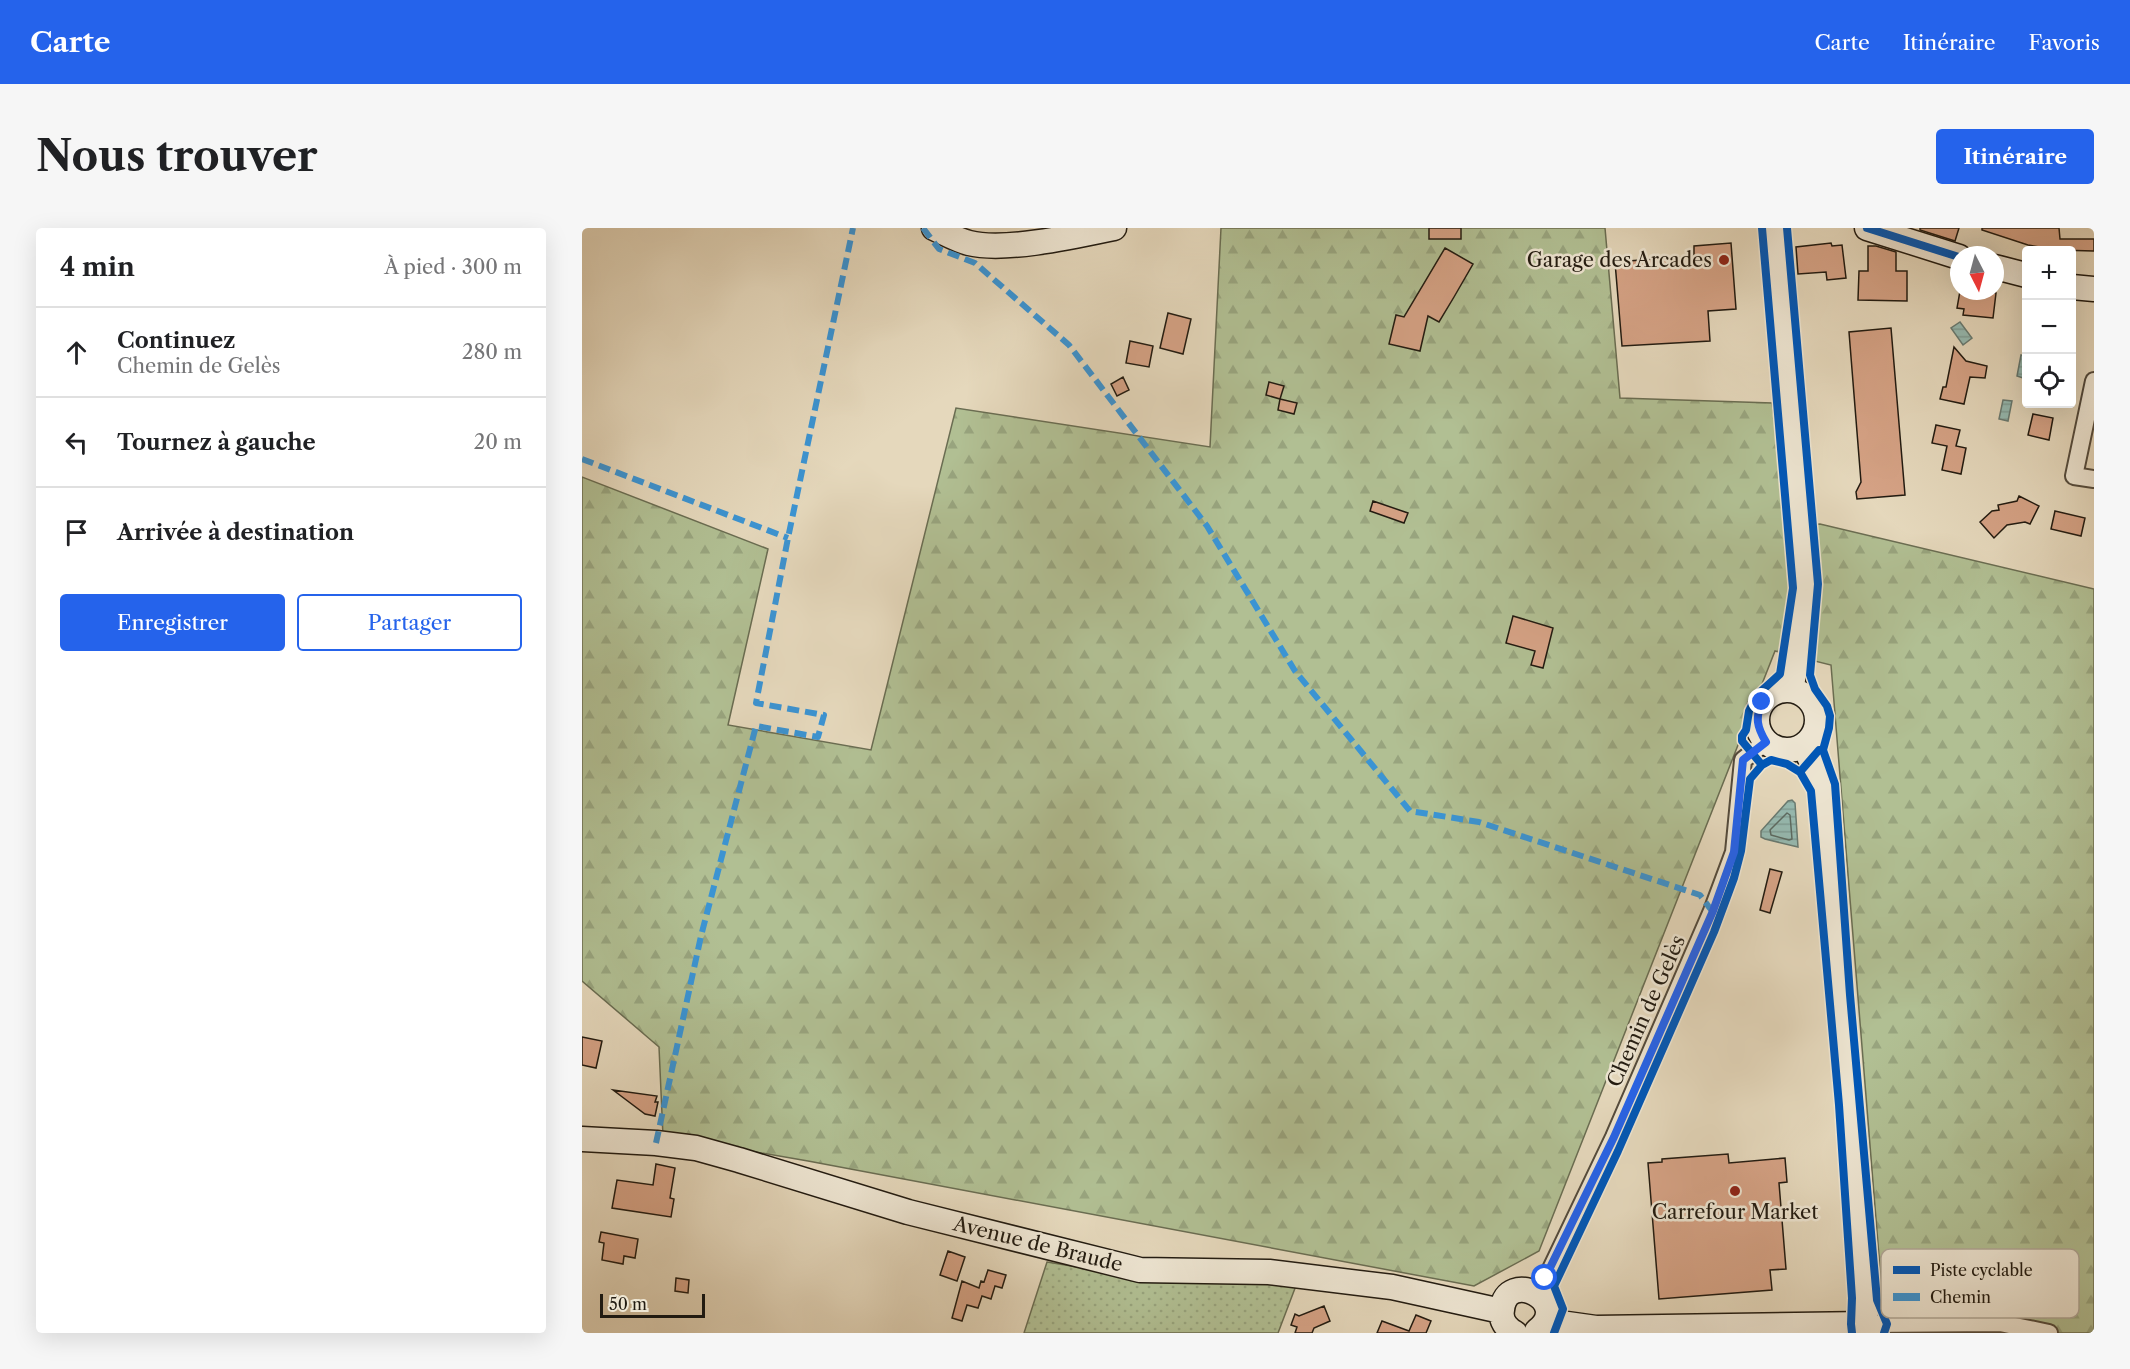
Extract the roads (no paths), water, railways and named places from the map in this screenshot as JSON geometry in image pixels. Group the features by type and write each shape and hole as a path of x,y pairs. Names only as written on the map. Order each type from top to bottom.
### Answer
{"main road":[{"path":"934,228 969,243 995,245 1072,237 1113,228"},
{"path":"1773,228 1804,580 1792,689"},
{"path":"1867,228 1950,254"},
{"path":"2004,269 2022,274"},
{"path":"2076,287 2094,289"},
{"path":"1792,689 1808,697 1818,717 1817,728 1812,739 1804,746 1788,751 1774,748 1766,742 1758,729 1757,718 1762,702 1770,695 1792,689"},
{"path":"1513,1333 1504,1323 1501,1311 1506,1298 1518,1290 1539,1294 1547,1308 1540,1327 1671,1330 1867,1329 1821,782 1804,746"},
{"name":"Avenue de Braude","path":"582,1139 657,1143 696,1148 908,1212 1140,1270 1269,1272 1392,1287 1501,1311"}],"street":[{"path":"2094,381 2074,476 2094,479"},
{"name":"Chemin de Gelès","path":"1539,1294 1614,1137 1705,928 1734,852 1743,760 1766,742"},
{"path":"1867,1329 2000,1323 2049,1333"}],"water":[{"path":"1960,322 1972,338 1963,345 1951,328"},
{"path":"2021,355 2022,355 2022,378 2017,376"},
{"path":"2003,400 2012,401 2008,421 1999,419"},
{"path":"1792,800 1795,803 1798,847 1761,837 1761,831 1788,801"}],"place":[{"name":"Garage des Arcades","path":"1724,260"},
{"name":"Carrefour Market","path":"1735,1191"}]}
